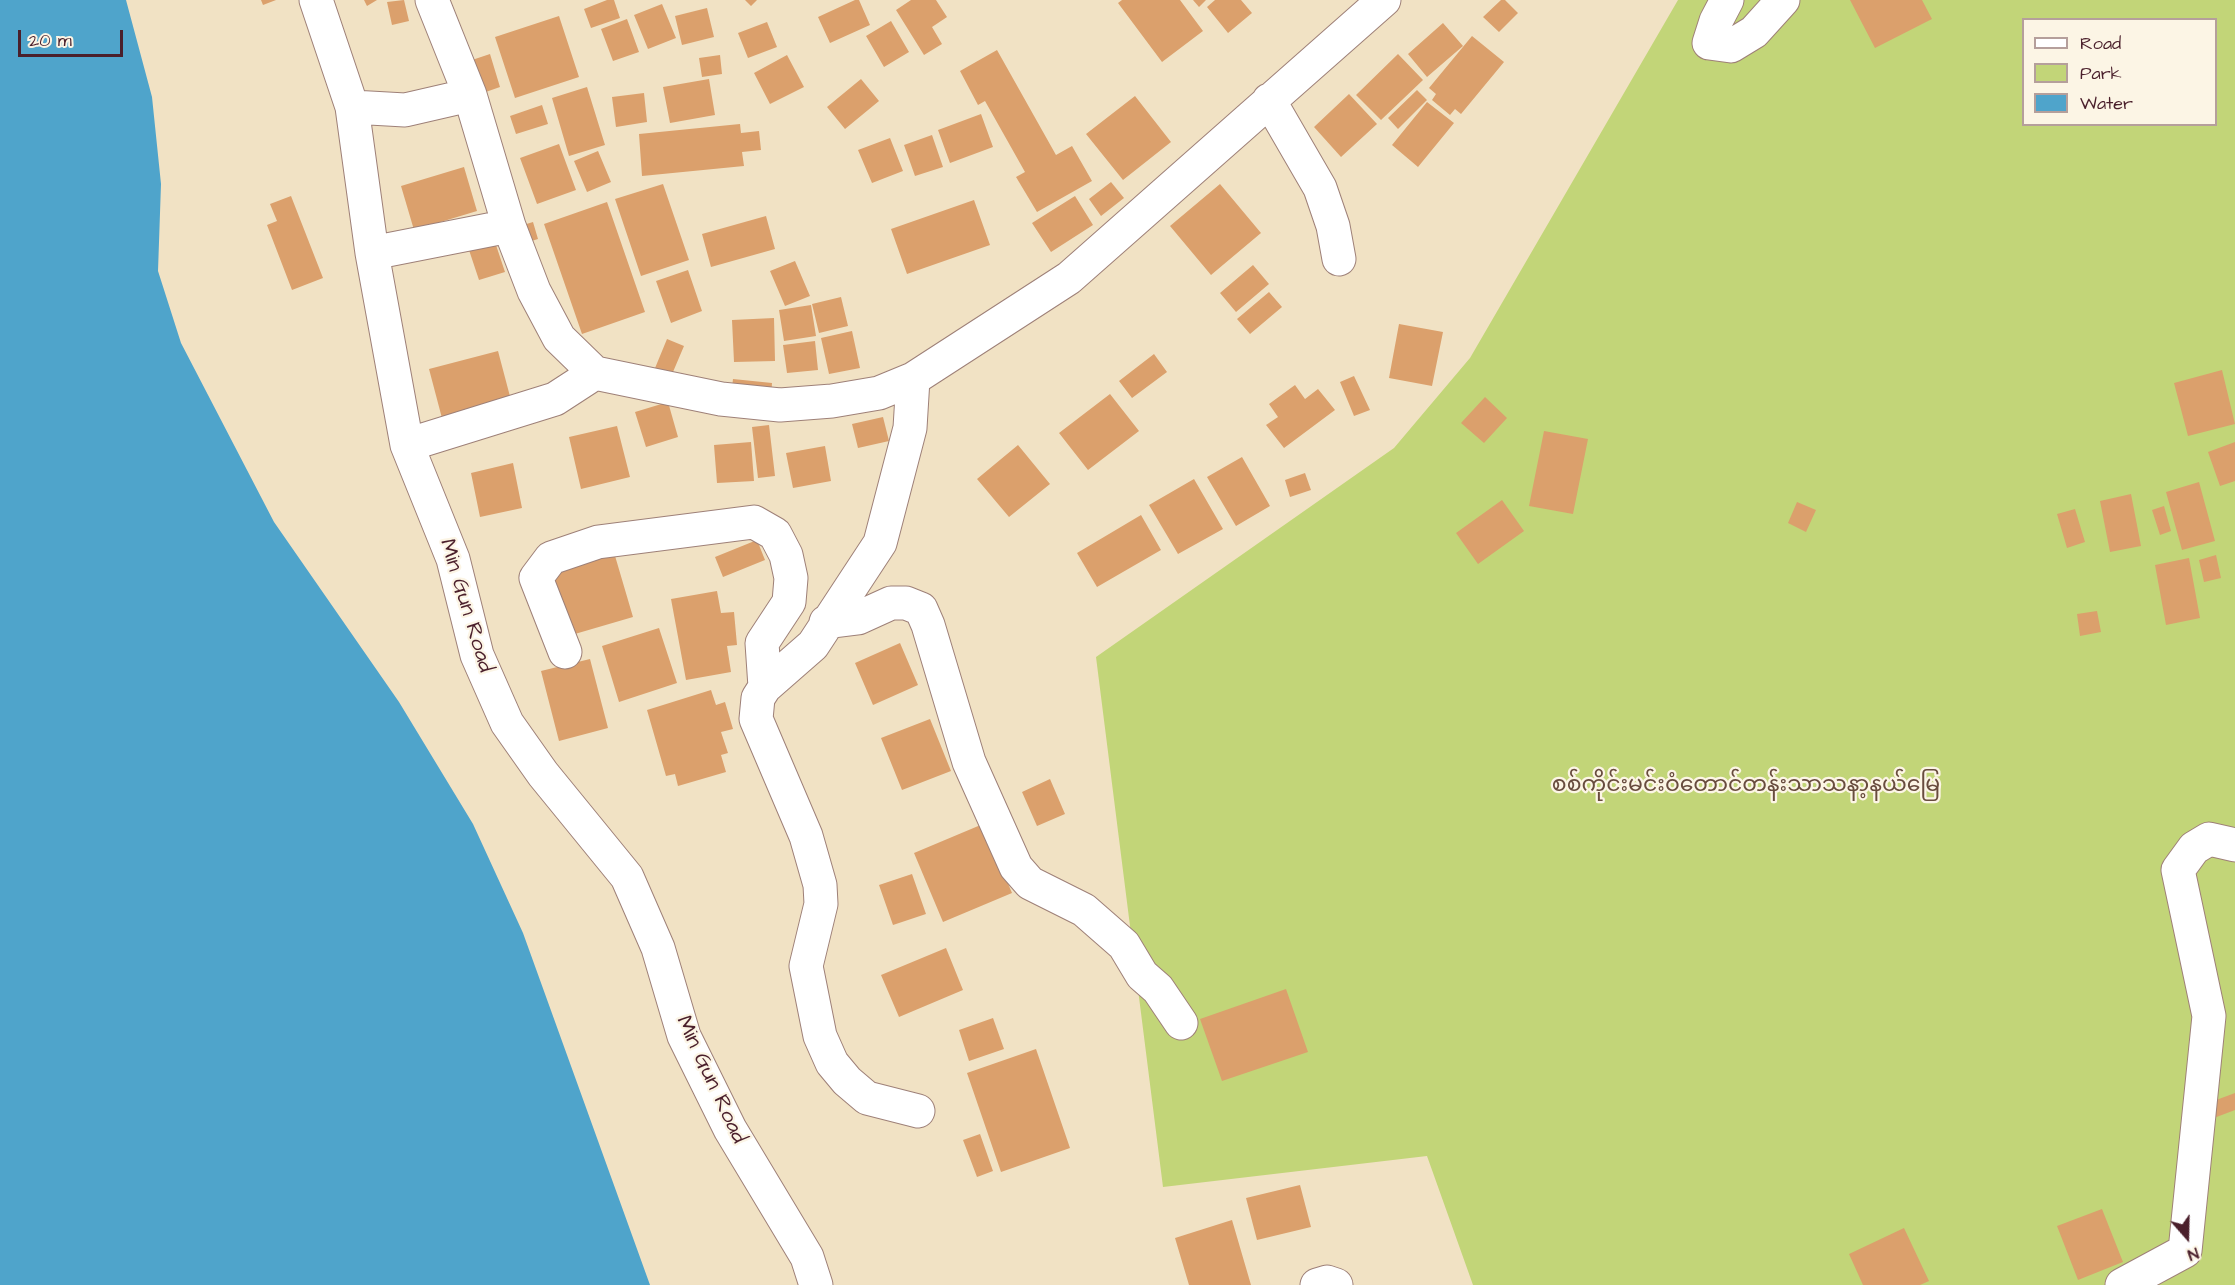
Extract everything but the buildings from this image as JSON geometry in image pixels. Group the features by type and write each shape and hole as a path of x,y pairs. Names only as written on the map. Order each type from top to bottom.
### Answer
{"street":[{"name":"Min Gun Road","path":"316,0 352,107 372,253 407,445 453,559 477,655 507,723 543,774 627,877 658,948 684,1036 730,1129 807,1257 816,1285"},
{"path":"432,0 470,95 509,226 534,291 559,338 595,373 721,399 780,405 879,393 913,379 1069,278 1384,0"},
{"path":"1727,0 1716,21 1709,43 1731,46 1754,32 1783,0"},
{"path":"352,107 405,110 470,95"},
{"path":"1269,100 1320,188 1333,226 1339,259"},
{"path":"372,253 509,226"},
{"path":"407,445 555,399 595,373"},
{"path":"913,379 910,428 880,543 813,645 765,687 758,698 756,719 807,836 820,885 821,904 806,966 820,1036 832,1063 847,1081 867,1098 918,1111"},
{"path":"565,652 536,578 551,558 598,542 754,522 775,534 786,555 791,578 789,602 762,643 765,687"},
{"path":"826,622 858,618 891,603 906,603 921,609 928,625 969,762 1016,867 1030,884 1084,910 1124,945 1142,975 1158,989 1181,1023"},
{"path":"2122,1285 2184,1251 2209,1016 2178,870 2194,848 2209,839 2235,845"},
{"path":"1317,1285 1327,1282 1336,1285"}],"green space":[{"name":"စစ်ကိုင်းမင်းဝံတောင်တန်းသာသနာ့နယ်မြေ","path":"1678,0 2235,0 2235,1285 1473,1285 1427,1156 1163,1187 1096,657 1394,448 1470,358"}],"water":[{"path":"0,0 126,0 152,97 161,184 158,271 181,343 274,522 399,702 473,824 523,933 650,1285 0,1285"}]}
